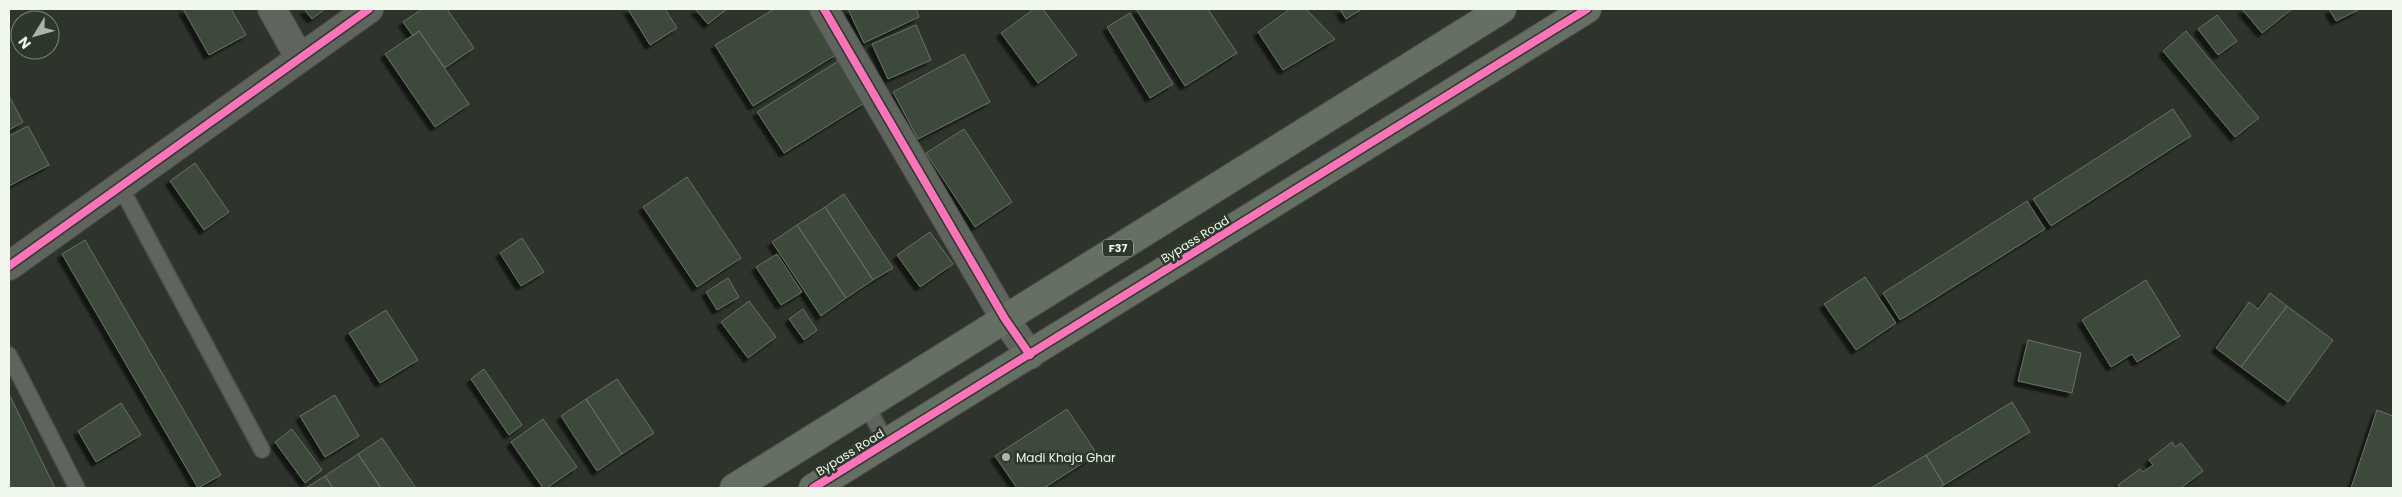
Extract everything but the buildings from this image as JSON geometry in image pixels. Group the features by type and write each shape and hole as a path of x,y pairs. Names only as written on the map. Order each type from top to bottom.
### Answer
{"highway":[{"name":"F37","path":"734,488 1502,9"},
{"name":"Bypass Road","path":"813,488 1587,9"}],"street":[{"path":"272,9 299,56"},
{"path":"9,266 299,56 369,9"},
{"path":"824,9 1005,319 1030,355"}],"lane":[{"path":"120,186 262,450"},
{"path":"9,355 78,488"},
{"path":"866,404 886,442"}],"cycle path":[{"path":"9,266 369,9"},
{"path":"824,9 1005,319 1030,355"},
{"path":"813,488 1587,9"}],"place":[{"name":"Madi Khaja Ghar","path":"1006,457"}]}
